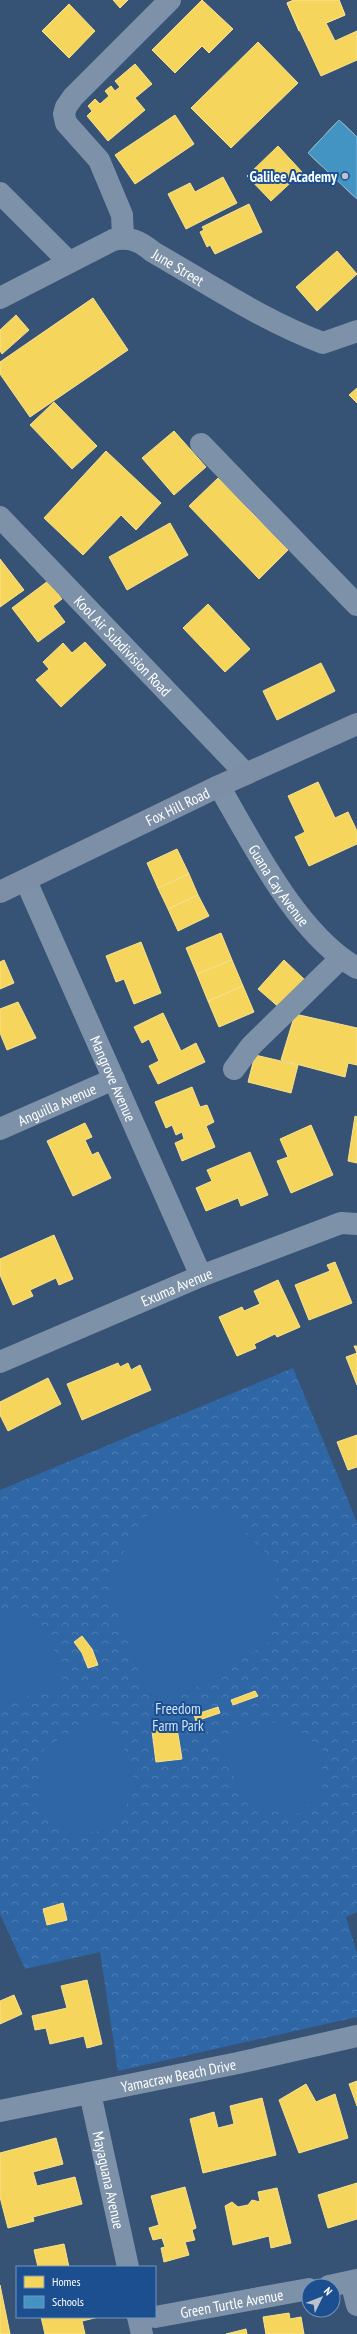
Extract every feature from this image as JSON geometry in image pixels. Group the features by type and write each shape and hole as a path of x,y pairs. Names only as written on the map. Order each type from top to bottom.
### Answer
{"main road":[{"name":"Fox Hill Road","path":"0,892 26,881 219,786 357,724"}],"street":[{"path":"0,298 113,240 123,238 122,215 99,160 66,123 64,114 66,107 73,97 170,0"},
{"path":"0,193 70,262"},
{"name":"June Street","path":"123,238 140,241 153,252 244,306 289,330 323,343 357,330"},
{"path":"201,444 357,605"},
{"name":"Kool Air Subdivision Road","path":"0,517 246,774"},
{"name":"Guana Cay Avenue","path":"219,786 258,852 308,928 348,963"},
{"name":"Mangrove Avenue","path":"26,881 201,1276"},
{"path":"234,1069 251,1046 348,963"},
{"name":"Anguilla Avenue","path":"0,1129 114,1079"},
{"name":"Exuma Avenue","path":"0,1362 201,1276 341,1223 357,1224"},
{"name":"Yamacraw Beach Drive","path":"0,2111 238,2063 357,2036"},
{"name":"Mayaguana Avenue","path":"90,2093 128,2266"},
{"path":"341,2284 354,2281 357,2304"},
{"name":"Green Turtle Avenue","path":"145,2321 301,2292"}],"green space":[{"name":"Freedom Farm Park","path":"293,1368 357,1522 357,1912 346,1917 357,1953 357,2017 118,2071 100,1952 25,1969 0,1914 0,1490"},
{"path":"220,1508 278,1565 270,1641 172,1702 146,1693 106,1581 146,1516"},
{"path":"0,1609 37,1617 65,1672 58,1689 0,1703"},
{"path":"95,1717 116,1725 137,1788 110,1830 68,1834 37,1803 43,1750"},
{"path":"286,1720 323,1750 322,1794 294,1816 248,1805 221,1749 229,1732"}],"building: Homes":[{"path":"113,0 128,0 120,8"},
{"path":"202,0 233,29 209,53 202,46 175,73 152,50"},
{"path":"294,0 339,0 345,15 326,23 299,31 287,3"},
{"path":"294,0 339,0 345,15 326,23 335,41 357,31 357,60 321,76 287,3"},
{"path":"69,4 95,31 69,58 42,31"},
{"path":"258,42 298,83 231,148 191,108"},
{"path":"135,64 152,84 135,98 145,110 108,141 87,116 92,111 88,106 95,99 100,104 109,96 105,91 111,86 115,91 120,87 115,81"},
{"path":"175,115 194,144 135,184 115,155"},
{"name":"Galilee Academy","path":"339,120 357,137 357,199 308,153"},
{"path":"278,146 302,172 271,201 247,176"},
{"path":"223,177 237,203 186,229 168,194 190,183 195,192"},
{"path":"249,204 262,232 215,254 210,245 207,247 200,232 204,230 202,227"},
{"path":"337,251 357,274 317,311 296,287"},
{"path":"93,298 128,350 30,417 0,374 0,362"},
{"path":"16,315 29,330 2,354 0,351 0,330"},
{"path":"357,388 357,403 349,395"},
{"path":"54,402 97,446 72,469 30,425"},
{"path":"174,431 206,467 174,495 142,458"},
{"path":"106,451 161,503 136,530 121,515 83,555 44,518"},
{"path":"218,478 288,550 259,579 189,506"},
{"path":"170,523 188,555 127,590 109,557"},
{"path":"0,559 24,590 0,607"},
{"path":"48,581 62,599 53,606 65,622 38,642 12,608"},
{"path":"208,604 250,649 225,672 183,628"},
{"path":"85,642 106,665 61,707 36,680 49,669 43,662 63,643 72,653"},
{"path":"321,663 335,691 277,720 263,691"},
{"path":"318,782 335,818 348,812 357,831 357,844 309,866 295,837 305,832 288,796"},
{"path":"177,849 189,874 158,888 147,863"},
{"path":"189,874 198,895 168,909 158,888"},
{"path":"198,895 209,916 178,931 168,909"},
{"path":"221,933 232,960 197,974 186,948"},
{"path":"141,942 161,993 134,1004 124,979 116,982 106,956"},
{"path":"4,960 14,983 0,989 0,962"},
{"path":"232,960 243,986 208,1001 197,974"},
{"path":"284,960 306,981 281,1009 258,989"},
{"path":"243,986 254,1012 219,1027 208,1001"},
{"path":"18,1002 36,1038 7,1050 0,1033 0,1009"},
{"path":"163,1013 181,1051 196,1043 205,1062 158,1084 149,1066 159,1061 149,1039 142,1043 134,1027"},
{"path":"295,1014 357,1028 357,1065 348,1063 345,1077 281,1060"},
{"path":"255,1055 298,1065 291,1093 248,1082"},
{"path":"192,1087 200,1107 207,1105 214,1122 206,1126 215,1147 182,1161 175,1143 184,1139 182,1132 176,1135 172,1125 166,1128 155,1102"},
{"path":"355,1116 357,1117 357,1163 348,1161"},
{"path":"85,1123 92,1137 85,1140 92,1155 98,1152 111,1178 73,1196 47,1141"},
{"path":"311,1125 333,1175 291,1193 277,1161 288,1157 280,1139"},
{"path":"250,1152 268,1195 241,1206 238,1198 206,1211 196,1188 212,1181 207,1170"},
{"path":"54,1235 73,1279 59,1285 56,1278 30,1290 33,1296 13,1305 0,1275 0,1259"},
{"path":"335,1262 352,1303 309,1320 295,1285 330,1271 327,1265"},
{"path":"278,1280 300,1327 277,1337 275,1334 254,1344 256,1348 237,1356 219,1317 242,1307 244,1311 260,1304 254,1291"},
{"path":"354,1346 357,1346 357,1353"},
{"path":"357,1353 357,1385 346,1357"},
{"path":"118,1363 120,1367 128,1363 131,1370 140,1365 151,1390 82,1420 67,1384"},
{"path":"48,1378 61,1404 8,1431 0,1415 0,1402"},
{"path":"357,1435 357,1467 348,1470 337,1442"},
{"path":"82,1636 92,1649 98,1665 88,1668 82,1653 74,1642"},
{"path":"255,1691 258,1696 233,1705 231,1700"},
{"path":"218,1707 220,1713 196,1721 194,1715"},
{"path":"177,1728 182,1759 156,1762 152,1731"},
{"path":"63,1903 67,1920 47,1925 43,1909"},
{"path":"87,1980 102,2044 87,2048 84,2036 50,2044 46,2028 35,2030 32,2016 67,2008 61,1986"},
{"path":"14,1995 22,2014 0,2024 0,2001"},
{"path":"357,2081 357,2106 349,2084"},
{"path":"306,2084 316,2102 335,2094 348,2138 299,2153 279,2100"},
{"path":"262,2098 276,2155 203,2173 190,2119 214,2112 218,2128 234,2124 230,2106"},
{"path":"56,2138 63,2164 33,2172 37,2186 75,2177 82,2204 33,2217 34,2221 8,2228 0,2197 0,2153"},
{"path":"357,2183 357,2219 328,2228 318,2195"},
{"path":"185,2187 196,2228 192,2230 195,2240 185,2242 189,2255 164,2262 161,2248 165,2247 162,2238 153,2240 149,2228 159,2225 151,2196"},
{"path":"277,2188 291,2243 271,2248 269,2236 233,2245 225,2206 232,2202 238,2207 248,2205 252,2200 260,2202 258,2192"},
{"path":"64,2244 69,2266 38,2266 34,2250"},
{"path":"0,2285 10,2334 0,2334"},
{"path":"289,2313 290,2319 301,2317 304,2334 266,2334 263,2317"},
{"path":"41,2318 95,2318 82,2321 85,2334 45,2334"},
{"path":"246,2329 247,2334 226,2334"}],"building: Schools":[{"name":"Galilee Academy","path":"339,120 357,137 357,199 308,153"}],"place":[{"name":"Galilee Academy","path":"345,176"}]}
